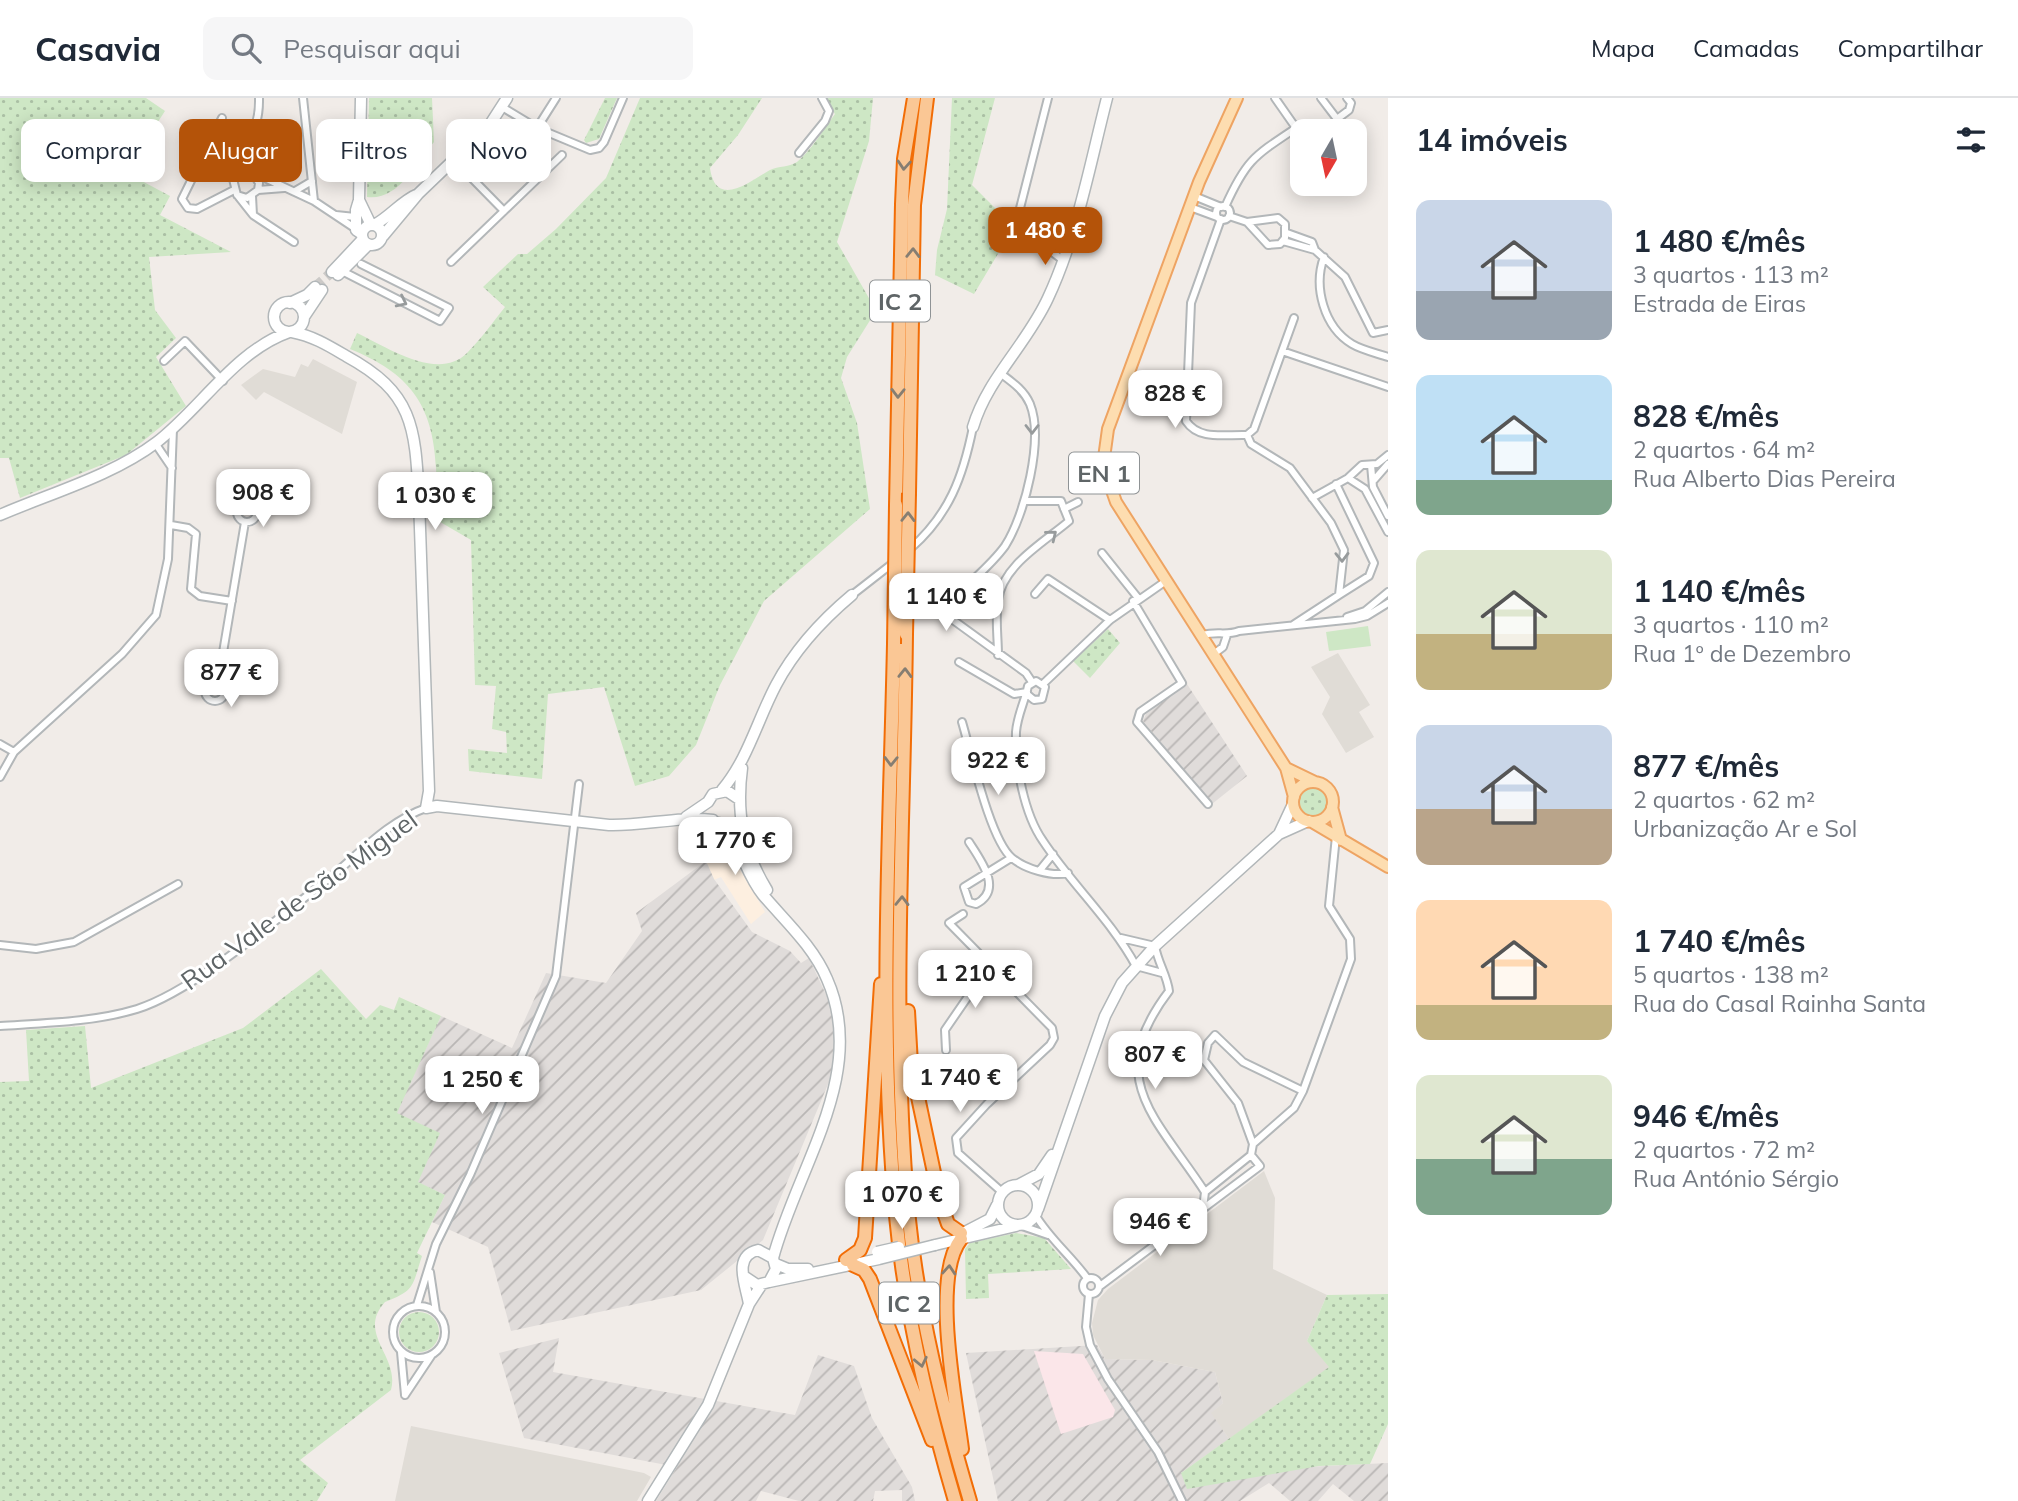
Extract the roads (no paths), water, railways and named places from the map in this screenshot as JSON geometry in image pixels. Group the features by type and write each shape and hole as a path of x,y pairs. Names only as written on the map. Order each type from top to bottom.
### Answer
{"highway":[{"name":"IC 2","path":"914,98 904,159 902,204 894,644 895,932 901,1098 909,1213 926,1330 940,1396 970,1501"},
{"name":"IC 2","path":"927,98 914,205 906,635 889,1100 896,1218 914,1331 955,1501"},
{"path":"895,932 919,1111 948,1224 961,1236 949,1261 948,1310 952,1389 965,1485"},
{"path":"895,932 881,977 865,1238 860,1250 849,1263 870,1279 933,1446 948,1477"}],"main road":[{"name":"EN 1","path":"1237,98 1192,202 1108,429 1103,465 1115,502 1215,653 1286,768 1301,818 1388,867"},
{"path":"1286,768 1318,783 1330,792 1339,838"},
{"path":"1294,801 1303,785 1318,783"},
{"path":"1310,821 1325,818 1332,807"}],"street":[{"path":"259,98 260,119"},
{"path":"303,98 314,201"},
{"path":"361,98 359,200 355,217 362,237"},
{"path":"543,119 556,98"},
{"path":"551,134 590,150 599,148 623,98"},
{"path":"799,153 825,121 829,111 822,98"},
{"path":"1048,98 1018,216 1021,229 1064,261"},
{"path":"774,904 763,896 735,839 708,812 708,802 713,794 722,790 742,764 775,686 814,630 852,595 922,539 951,502 961,479 981,403 1048,300 1064,261 1107,98"},
{"path":"1275,98 1296,128 1253,157 1240,174 1223,207 1217,211 1219,218 1191,303 1186,421 1199,435 1247,435 1254,429 1294,318"},
{"path":"1321,98 1337,120 1349,110 1351,103 1347,98"},
{"path":"492,119 505,102 526,119"},
{"path":"222,118 182,199 188,208 197,209 235,192 292,190 312,181"},
{"path":"451,262 562,155"},
{"path":"274,182 314,201 362,237 377,244 418,194 446,168"},
{"path":"233,182 235,192 253,215 294,242"},
{"path":"253,215 258,182"},
{"path":"476,182 504,211"},
{"path":"361,264 449,308 440,321 337,273 372,225 386,219 407,199 418,194"},
{"path":"359,200 372,225 382,230 383,236"},
{"path":"1192,202 1223,207 1229,216"},
{"path":"1192,202 1219,218 1229,216 1247,222 1274,217 1285,224 1287,233 1283,241 1272,246 1264,244 1247,222"},
{"path":"336,215 355,217"},
{"path":"1287,233 1312,242 1315,250"},
{"path":"1283,241 1315,250 1324,257 1345,276 1373,333 1388,330"},
{"path":"1324,257 1318,274 1318,292 1340,336 1354,345 1388,357"},
{"path":"0,515 128,461 155,443 261,345 291,332 304,319 319,288 281,305 261,345"},
{"path":"290,303 300,307 314,338"},
{"path":"274,317 280,329 314,338 384,379 394,389 410,421 417,472 429,791 426,808"},
{"path":"164,361 185,341 223,381"},
{"path":"1282,351 1388,387"},
{"path":"942,613 953,598 1003,547 1026,501 1032,466 1031,406 1020,388 1000,373"},
{"path":"0,777 13,752 113,663 151,623 160,604 165,579 171,525 173,429"},
{"path":"1247,435 1251,444 1290,468 1331,523 1344,550 1339,595"},
{"path":"155,443 172,468"},
{"path":"1312,498 1348,478 1362,465 1371,465 1388,455"},
{"path":"1374,480 1388,464"},
{"path":"1371,465 1373,487 1388,516"},
{"path":"1348,478 1365,489 1388,531"},
{"path":"1293,625 1369,576 1374,563 1336,484"},
{"path":"998,655 998,601 1002,583 1023,559 1069,521 1061,501 1026,501"},
{"path":"1064,509 1078,502"},
{"path":"218,682 245,522"},
{"path":"171,525 188,528 196,534 191,589 200,596 232,601"},
{"path":"1102,553 1135,600 1182,683 1140,712 1137,722 1208,804"},
{"path":"901,557 916,593 1026,673 1032,682 1043,684"},
{"path":"1035,594 1048,579 1110,620"},
{"path":"1043,684 1110,620 1135,600 1166,582"},
{"path":"1342,619 1366,611 1388,592"},
{"path":"1203,635 1215,632 1227,635 1367,616 1388,603"},
{"path":"1215,653 1223,647 1227,635"},
{"path":"959,662 1014,694 1028,694 1038,700"},
{"path":"1032,682 1020,712 1016,732 1018,760 1028,808 1041,839 1121,938 1136,966 1162,973"},
{"path":"1020,712 1045,693 1043,684"},
{"path":"961,722 991,822 1011,858 1058,875 1068,873"},
{"path":"0,744 13,752"},
{"path":"648,1501 708,1405 749,1304 775,1274 778,1234 832,1098 842,1040 839,1012 827,978 774,904 747,849 738,799 742,764"},
{"path":"416,1305 436,1244 481,1150 556,976 579,784"},
{"path":"722,790 732,792 738,799"},
{"path":"429,791 437,806"},
{"path":"1279,834 1294,801"},
{"name":"Rua Vale de São Miguel","path":"685,817 708,802"},
{"name":"Rua Vale de São Miguel","path":"0,1026 104,1016 139,1008 171,993 277,919 400,821 426,808 437,806 576,822 629,825 685,817 716,822"},
{"path":"716,822 734,820 740,812"},
{"path":"745,1277 752,1283 766,1283 934,1242 1020,1226 1037,1212 1105,1016 1122,984 1154,946 1279,834 1310,821"},
{"path":"1253,1144 1294,1108 1303,1091 1327,1029 1352,947 1328,906 1339,838"},
{"path":"970,842 988,871 991,891 987,898 976,904 970,902 964,887 988,871 1011,858"},
{"path":"1040,870 1053,854"},
{"path":"0,945 36,949 74,942 178,884"},
{"path":"963,914 949,923 1052,1028 1054,1038 1050,1045 987,1104 956,1139 958,1153 1002,1192"},
{"path":"1121,938 1154,946"},
{"path":"1154,946 1162,973 1167,978 1169,991 1147,1022 1138,1054 1143,1100 1159,1131 1205,1192"},
{"path":"946,1050 946,1030 989,966"},
{"path":"1203,1208 1205,1192 1251,1155 1253,1144 1238,1102 1204,1060 1208,1043 1215,1035 1243,1062 1303,1091"},
{"path":"961,1236 990,1219 1002,1192 1039,1174 1058,1146"},
{"path":"1089,1294 1096,1293 1100,1286 1260,1166 1251,1155"},
{"path":"1018,1185 1031,1190 1038,1202 1037,1212 1048,1235 1075,1260 1087,1278 1096,1279 1100,1286"},
{"path":"997,1204 1001,1217 1048,1235"},
{"path":"749,1304 743,1261 750,1253 762,1251 778,1234"},
{"path":"762,1251 774,1261 799,1271 849,1263"},
{"path":"429,1271 436,1311 444,1325 445,1335 442,1345 431,1355 405,1395 401,1352 393,1339 393,1324 402,1311 416,1305 436,1311"},
{"path":"1087,1278 1083,1284 1089,1294 1086,1326 1090,1345 1108,1379 1158,1452 1182,1501"},
{"path":"401,1352 416,1358 431,1355"}],"tunnel":[{"path":"315,287 332,272"}]}
